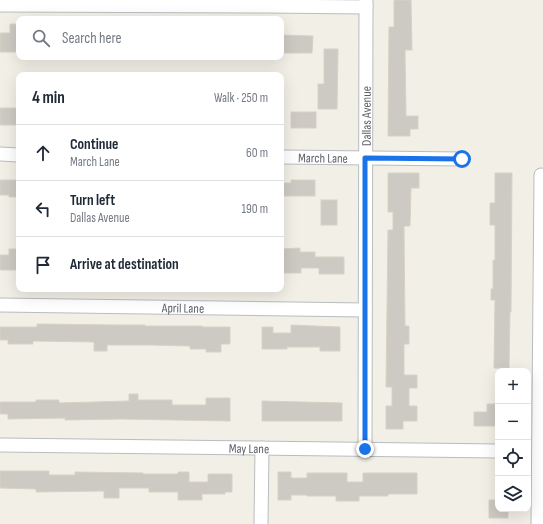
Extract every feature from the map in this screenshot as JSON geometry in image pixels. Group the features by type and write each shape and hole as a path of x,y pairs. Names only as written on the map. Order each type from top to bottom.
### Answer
{"street":[{"path":"0,5 265,6 366,4"},
{"name":"Dallas Avenue","path":"365,449 366,4"},
{"path":"0,154 16,155"},
{"name":"March Lane","path":"284,157 462,159"},
{"path":"538,524 537,451 541,175"},
{"name":"April Lane","path":"0,305 365,310"},
{"name":"May Lane","path":"0,445 495,450"},
{"path":"261,524 262,448"}],"building":[{"path":"394,0 411,0 412,50 405,50 406,116 418,116 418,129 410,129 410,136 388,136 389,27 394,27"},
{"path":"10,24 16,24 16,52 0,52 0,33 10,33"},
{"path":"284,35 313,36 312,53 284,53"},
{"path":"324,49 338,49 337,109 318,109 318,84 324,84"},
{"path":"0,108 16,108 16,125 0,125"},
{"path":"291,112 316,112 316,128 291,128"},
{"path":"388,173 419,173 419,188 411,188 410,226 404,226 405,326 409,326 409,344 404,344 404,375 417,375 417,388 409,388 409,406 417,406 417,421 403,421 403,429 386,429 386,406 392,406 392,387 386,387 388,230 393,230 393,212 388,212"},
{"path":"495,173 512,173 509,368 494,368 495,300 491,300 491,289 493,289 493,260 495,260 495,225 490,225 490,203 495,203"},
{"path":"0,180 16,180 16,197 0,195"},
{"path":"291,180 315,180 315,196 284,196 284,183 291,183"},
{"path":"321,200 337,200 337,225 321,225"},
{"path":"300,248 300,252 315,252 315,257 344,257 344,274 319,274 319,268 301,268 301,273 284,273 284,249"},
{"path":"9,249 16,249 16,270 0,270 0,255 9,255"},
{"path":"37,324 230,327 230,344 221,344 221,352 206,352 206,349 190,349 190,346 150,345 107,345 107,351 94,351 94,342 33,341 33,344 8,344 8,340 0,340 0,327 37,327"},
{"path":"291,325 340,327 340,351 320,351 320,347 262,349 262,327 273,327 273,333 291,333"},
{"path":"129,394 138,394 138,400 172,400 172,405 206,405 206,398 230,398 230,421 121,419 65,420 65,418 8,419 8,414 0,414 0,402 36,402 36,400 59,400 59,403 129,401"},
{"path":"262,401 342,403 342,421 262,421"},
{"path":"487,404 495,404 495,426 474,426 474,412 487,412"},
{"path":"0,471 49,471 49,475 75,475 75,472 178,474 178,472 189,472 189,482 208,482 208,474 232,474 232,492 225,492 225,494 202,494 202,500 178,500 178,492 149,492 149,488 119,488 119,498 104,498 104,491 36,492 36,489 0,488"},
{"path":"278,472 291,472 291,478 307,478 307,473 347,473 347,482 363,482 363,473 417,473 417,494 359,496 359,501 336,501 336,496 307,495 291,495 291,500 278,500"},
{"path":"489,500 495,500 495,512 508,512 508,518 489,518"}],"route":[{"path":"365,449 365,158 462,159"}]}
